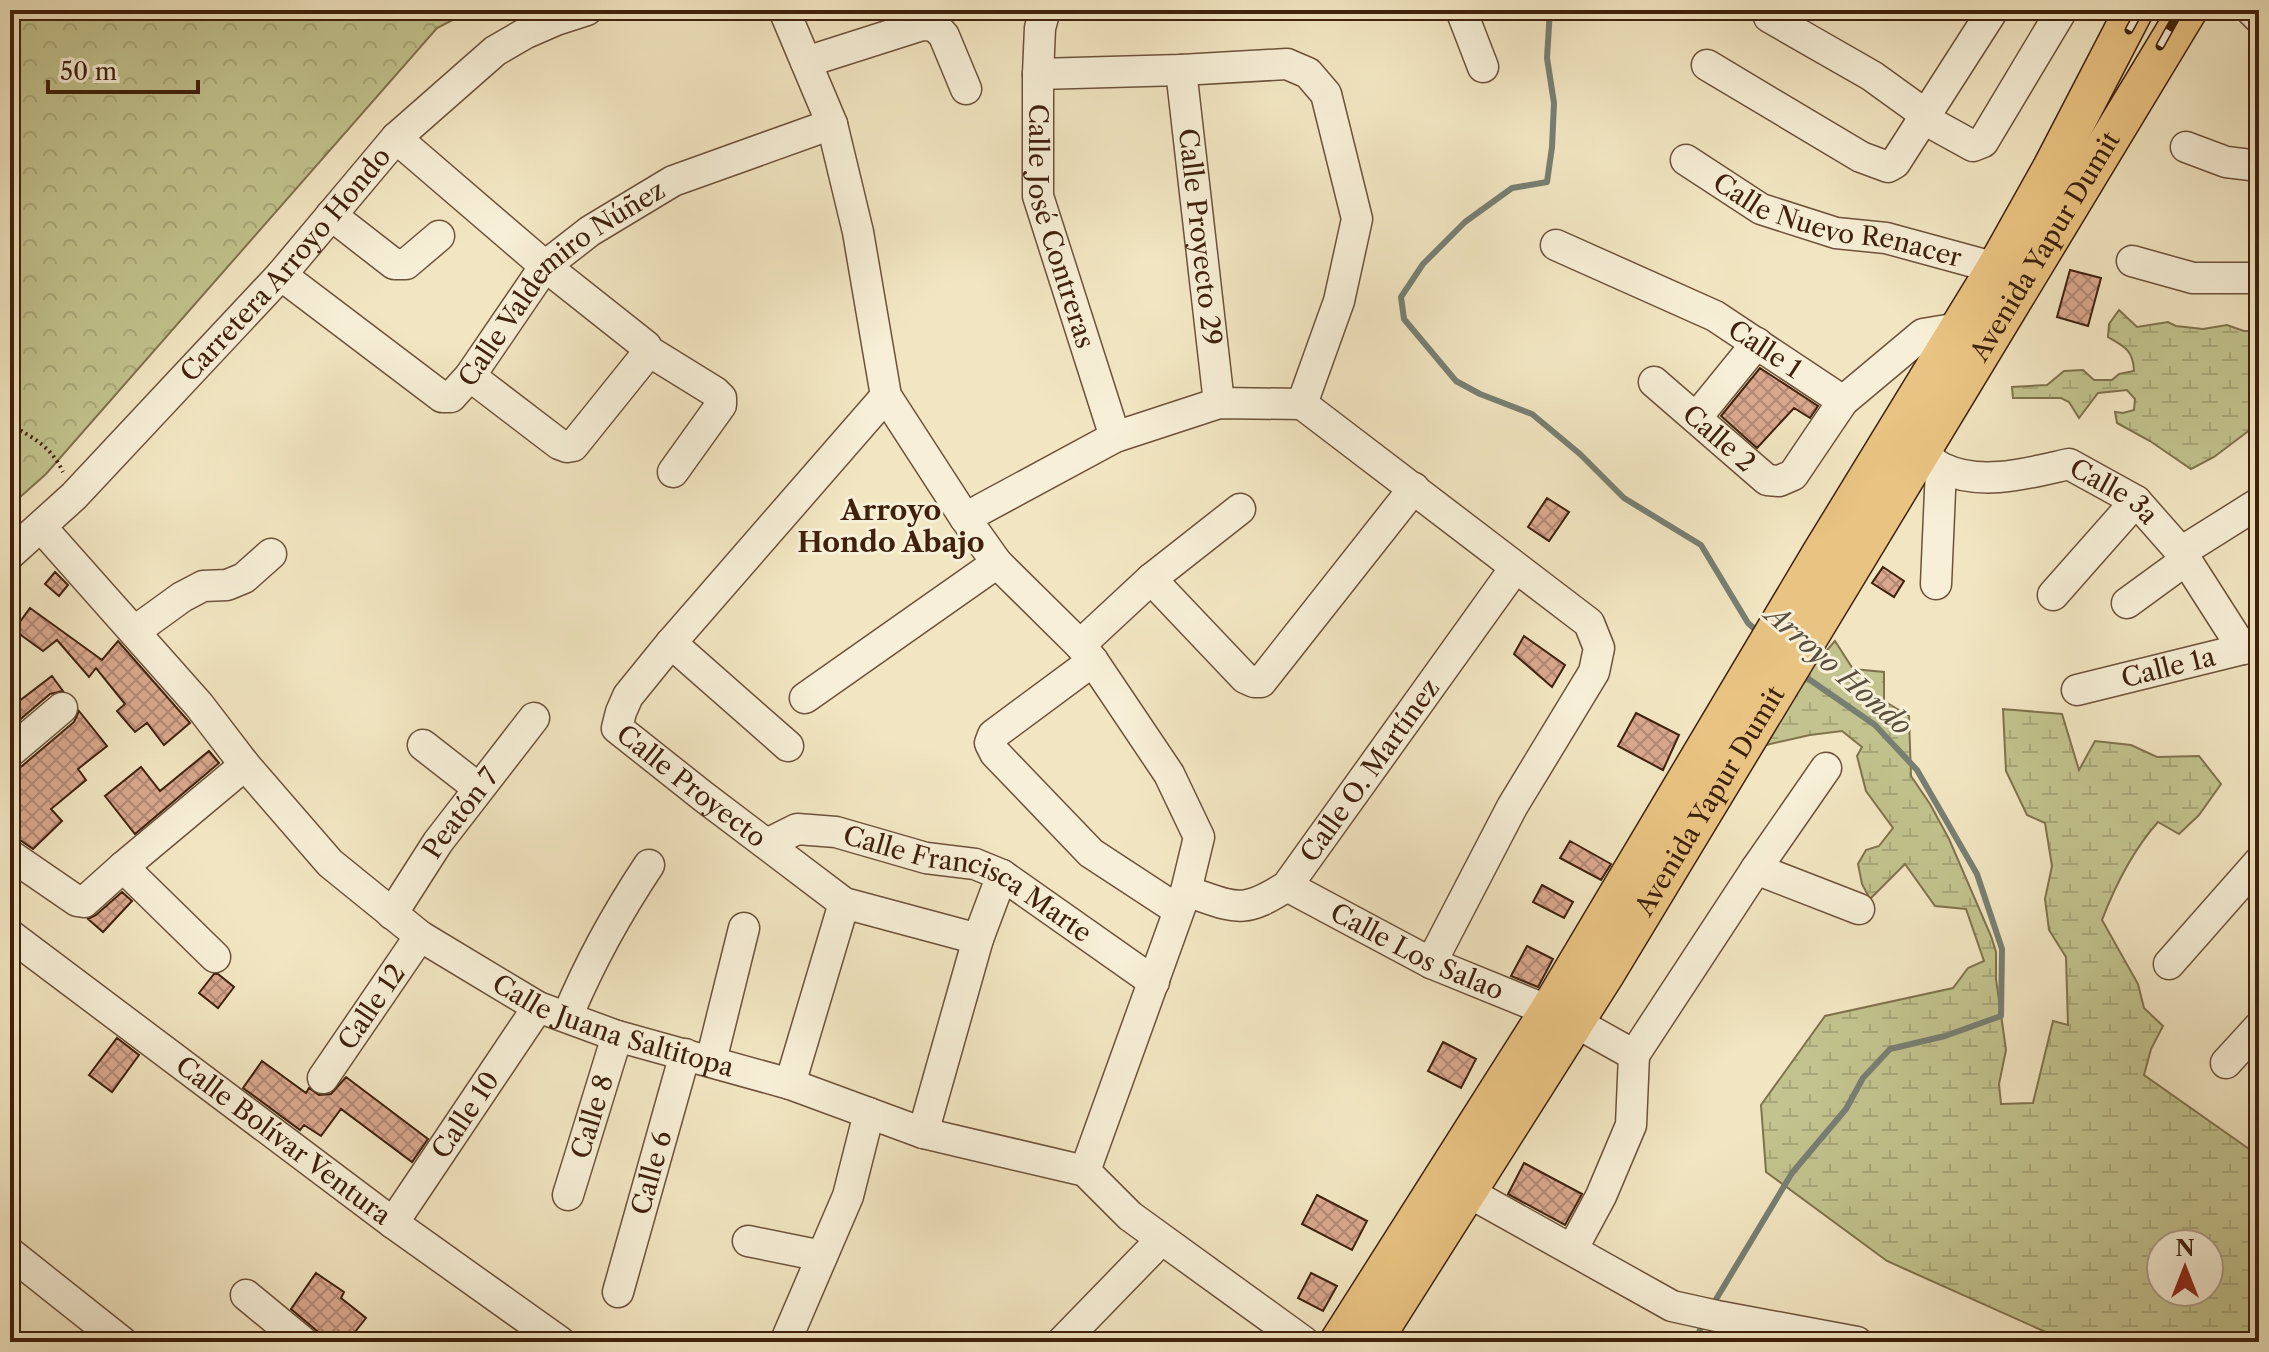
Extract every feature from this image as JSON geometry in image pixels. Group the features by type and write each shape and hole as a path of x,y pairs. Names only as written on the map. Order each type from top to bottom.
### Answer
{"main road":[{"name":"Avenida Yapur Dumit","path":"1372,1342 1468,1192 1562,1016 1834,562 1959,328 2052,168 2134,10"},
{"name":"Avenida Yapur Dumit","path":"1834,562 1931,460 2081,184 2188,10"},
{"name":"Avenida Yapur Dumit","path":"1339,1342 1562,1016"}],"street":[{"name":"Carretera Arroyo Hondo","path":"10,554 74,496 281,275 396,138 495,51 526,33 587,10"},
{"path":"784,10 832,124 858,232 886,396 997,563 1086,653 1169,774 1199,837 1182,901 1085,1171 1130,1216 1304,1342"},
{"name":"Calle José Contreras","path":"1045,10 1040,28 1038,74 1038,196 1115,437"},
{"path":"1461,10 1483,67"},
{"path":"1707,65 1861,157 1888,167 1895,163 1993,10"},
{"path":"1769,17 1872,76 1925,117 1973,146 1983,142 2062,10"},
{"path":"2251,10 2259,18"},
{"path":"806,62 922,25 932,25 944,36 966,89"},
{"path":"1038,74 1287,64 1308,73 1326,94 1357,219 1339,301 1302,404"},
{"name":"Calle Proyecto 29","path":"1181,70 1219,403"},
{"name":"Calle Valdemiro Núñez","path":"281,275 442,397 451,397 470,376 545,266 590,231 673,181 832,124"},
{"path":"396,138 545,266 646,346 647,350 721,398 721,405 673,472"},
{"path":"2186,147 2226,162 2259,166"},
{"name":"Calle Nuevo Renacer","path":"1686,160 1761,209 1836,233 1886,238 1996,268"},
{"path":"331,215 394,264 406,264 439,236"},
{"name":"Calle 1","path":"1556,245 1715,316 1843,401"},
{"path":"2132,261 2193,278 2259,278"},
{"path":"1843,401 1923,334 1959,328"},
{"path":"1696,418 1757,343"},
{"path":"470,376 567,447 573,446 647,354 647,350"},
{"name":"Calle 2","path":"1654,382 1767,480 1779,481 1793,475 1843,401"},
{"name":"Calle Proyecto","path":"886,396 628,696 617,728 844,903 978,939"},
{"path":"965,518 1115,437 1219,403 1302,404 1589,623 1599,648 1594,672 1512,807 1431,963"},
{"path":"1931,460 1936,584"},
{"name":"Calle 3a","path":"1931,460 1972,476 2017,475 2069,464 2136,501 2184,556 2251,644"},
{"path":"1151,579 1245,678 1261,682 1414,488"},
{"path":"2053,595 2136,501"},
{"path":"2127,603 2184,556 2259,503"},
{"path":"1086,653 1151,579 1240,509"},
{"name":"Calle Juana Saltitopa","path":"41,527 199,705 245,765 330,863 420,936 538,1007 617,1036 790,1084 923,1133 1085,1171"},
{"path":"135,631 182,597 203,586 227,585 244,578 271,554"},
{"path":"805,698 997,563"},
{"name":"Calle O. Martínez","path":"1086,653 993,735 990,743 995,753 1091,853 1182,901 1237,908 1262,902 1287,886 1515,568"},
{"path":"671,643 788,746"},
{"name":"Calle 1a","path":"2077,690 2251,644"},
{"path":"10,752 62,708"},
{"name":"Peatón 7","path":"392,914 438,842 534,718"},
{"path":"423,745 478,788"},
{"path":"10,855 80,903 84,902 245,765"},
{"path":"1573,1248 1601,1196 1631,1125 1634,1055 1826,768"},
{"name":"Calle Francisca Marte","path":"767,844 797,829 836,832 926,858 975,864 1002,875 1154,982"},
{"path":"2169,964 2259,862"},
{"path":"567,1017 627,898 649,865"},
{"path":"123,867 215,957"},
{"path":"1756,869 1859,909"},
{"path":"923,1133 978,939 1002,875"},
{"name":"Calle Los Salao","path":"1287,886 1431,963 1562,1016 1634,1055"},
{"path":"790,1084 844,903"},
{"name":"Calle 6","path":"618,1292 744,928"},
{"name":"Calle Bolívar Ventura","path":"10,935 393,1223 560,1342"},
{"name":"Calle 12","path":"323,1078 420,936"},
{"name":"Calle 10","path":"393,1223 538,1007"},
{"path":"2226,1063 2259,1027"},
{"name":"Calle 8","path":"568,1195 617,1036"},
{"path":"787,1338 848,1196 869,1113"},
{"path":"1468,1192 1682,1309 1857,1342"},
{"path":"1062,1342 1161,1240"},
{"path":"748,1241 822,1256"},
{"path":"10,1253 122,1342"},
{"path":"246,1295 303,1342"}],"path":[{"path":"10,424 49,449 74,496"}],"green space":[{"path":"10,10 472,10 437,28 46,474 10,506"},
{"path":"2119,310 2137,327 2168,322 2203,329 2227,325 2244,331 2259,331 2259,423 2214,457 2191,469 2117,423 2115,412 2134,410 2135,399 2127,390 2098,393 2079,418 2069,402 2061,398 2013,398 2012,387 2047,385 2064,371 2083,370 2094,380 2112,380 2119,374 2134,371 2127,350 2108,337 2109,324"},
{"path":"1835,641 1853,669 1884,672 1884,701 1909,716 1911,776 1949,839 1996,952 1996,979 2006,1050 1999,1084 2001,1104 2033,1103 2053,1021 2068,1025 2066,957 2049,930 2045,899 2052,866 2045,823 2027,815 2006,771 2003,709 2062,714 2079,770 2095,741 2131,745 2157,757 2199,756 2221,784 2199,815 2179,834 2158,822 2126,868 2102,920 2138,984 2144,1008 2163,1026 2151,1049 2144,1075 2259,1156 2259,1342 2078,1342 2048,1333 1887,1261 1766,1172 1761,1105 1825,1016 1953,988 1968,968 1984,961 1966,909 1935,906 1905,864 1870,899 1862,884 1858,864 1866,850 1879,846 1893,828 1866,791 1857,756 1862,747 1842,731 1766,745 1812,667"}],"building":[{"path":"2070,270 2101,278 2088,326 2057,317"},
{"path":"1760,368 1818,406 1810,418 1794,408 1757,448 1721,416"},
{"path":"1547,498 1569,512 1549,541 1528,527"},
{"path":"1883,567 1904,581 1894,597 1872,583"},
{"path":"55,572 68,585 59,596 45,584"},
{"path":"30,608 102,660 118,641 190,723 164,745 147,723 135,732 117,711 125,704 96,668 89,677 57,640 43,651 14,630"},
{"path":"1524,636 1565,665 1552,687 1514,654"},
{"path":"52,676 63,691 50,694 10,728 10,708"},
{"path":"79,711 107,746 78,769 86,780 51,809 62,821 33,849 10,837 10,770 22,766 74,722"},
{"path":"1636,713 1679,735 1663,770 1618,746"},
{"path":"209,751 219,763 135,834 105,796 141,767 160,791"},
{"path":"1570,841 1611,864 1601,880 1560,858"},
{"path":"1542,885 1573,902 1564,918 1533,902"},
{"path":"122,892 132,901 103,932 88,919"},
{"path":"1527,946 1553,959 1538,987 1511,976"},
{"path":"214,974 234,987 218,1008 199,993"},
{"path":"117,1038 139,1055 112,1092 89,1075"},
{"path":"1443,1042 1476,1059 1461,1088 1428,1071"},
{"path":"262,1061 306,1093 309,1088 319,1095 331,1094 346,1077 428,1139 412,1162 341,1109 321,1136 304,1125 300,1130 243,1088"},
{"path":"1524,1163 1582,1194 1565,1225 1508,1194"},
{"path":"1317,1195 1367,1221 1352,1250 1302,1224"},
{"path":"316,1273 344,1292 341,1298 366,1318 347,1342 330,1342 291,1309"},
{"path":"1311,1273 1337,1286 1323,1311 1298,1298"}],"waterway":[{"name":"Arroyo Hondo","path":"1550,10 1547,58 1554,103 1547,182 1512,188 1465,222 1423,264 1401,297 1404,319 1456,381 1532,414 1580,454 1624,498 1701,545 1748,623 1758,632"},
{"name":"Arroyo Hondo","path":"1712,1306 1792,1173 1846,1109 1863,1078 1890,1049 1945,1036 2001,1016 2002,949 1977,874 1917,770 1875,725 1800,673"},
{"name":"Arroyo Hondo","path":"1695,1342 1703,1323"}],"railway":[{"path":"2129,30 2140,10"},
{"path":"2160,46 2180,10"}],"district":[{"name":"Arroyo Hondo Abajo","path":"891,526"}]}
